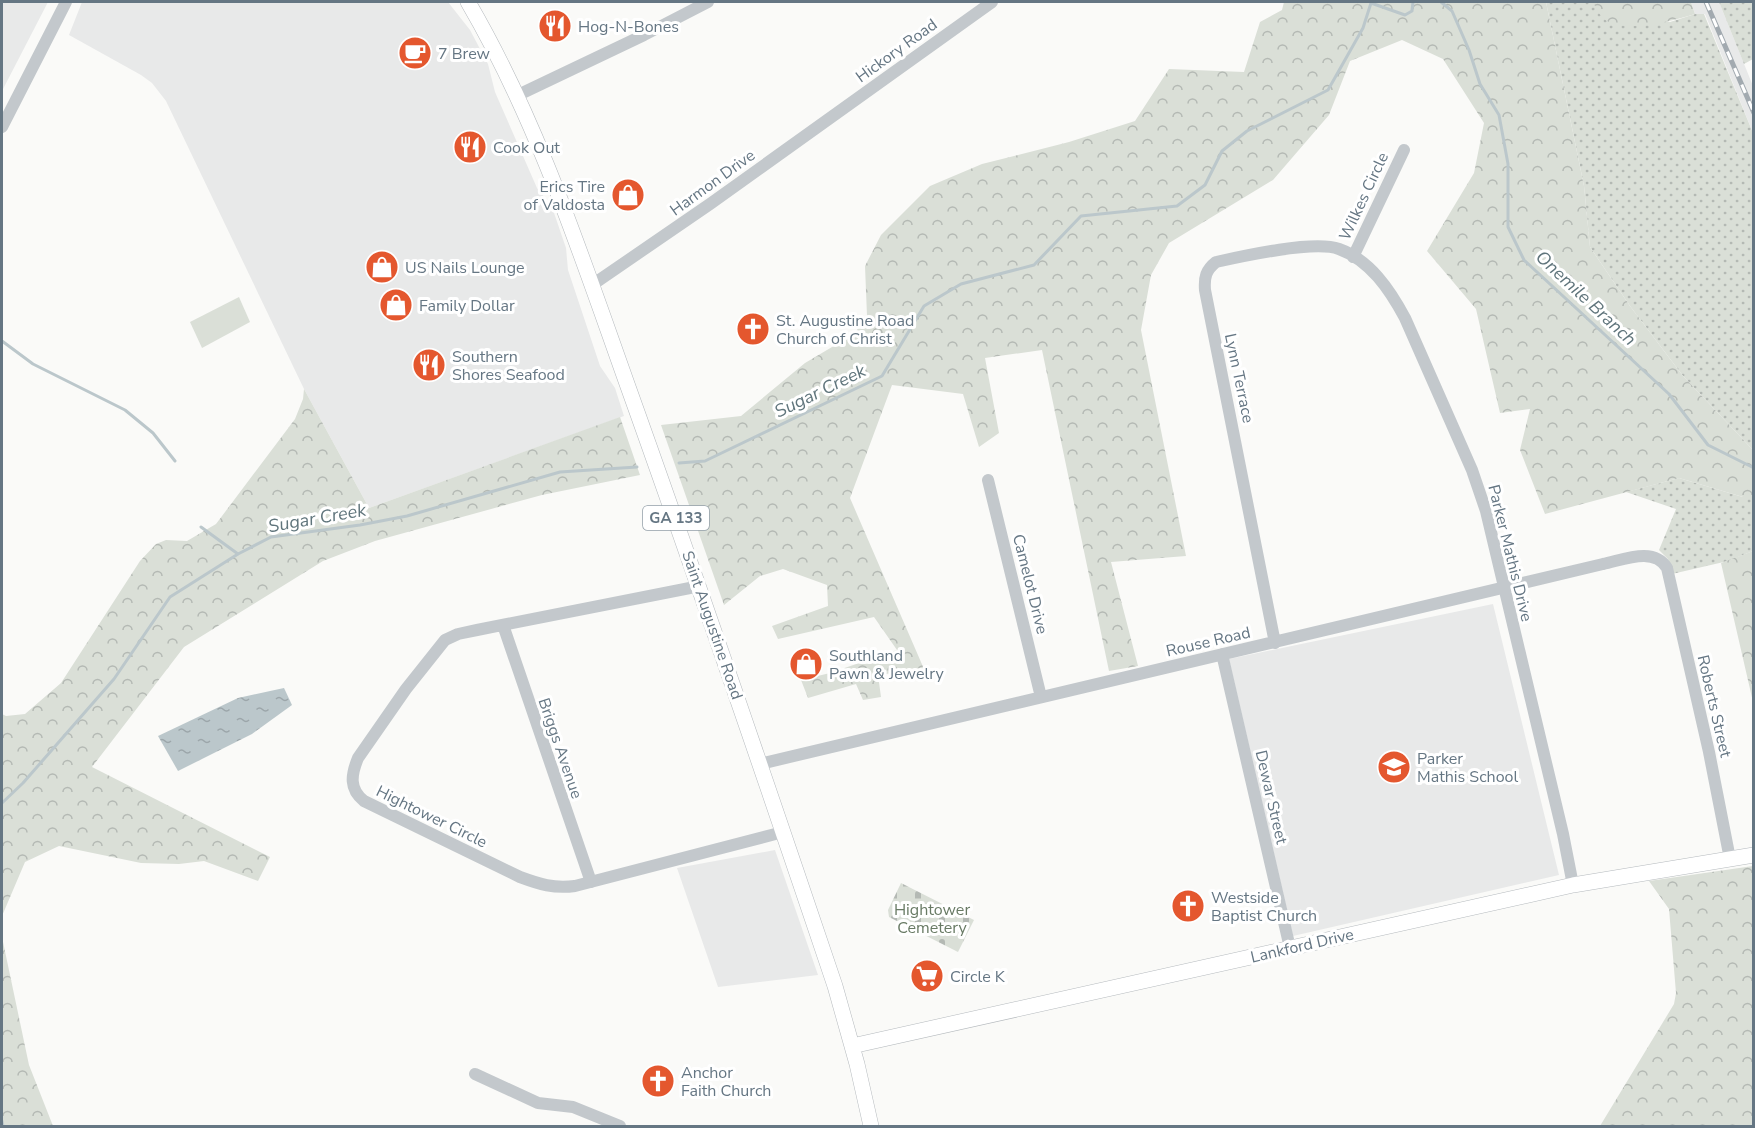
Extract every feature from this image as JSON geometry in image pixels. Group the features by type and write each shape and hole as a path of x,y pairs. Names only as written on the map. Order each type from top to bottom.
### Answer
{"main road":[{"name":"Saint Augustine Road","path":"468,2 529,122 592,285 700,585 835,986 872,1126"},
{"name":"Lankford Drive","path":"852,1047 1573,885 1754,855"}],"street":[{"path":"2,127 66,2"},
{"path":"516,96 708,2"},
{"name":"Hickory Road","path":"850,103 992,2"},
{"name":"Harmon Drive","path":"592,285 672,231 850,103"},
{"name":"Wilkes Circle","path":"1353,256 1404,150"},
{"name":"Lynn Terrace","path":"1275,643 1204,279 1208,268 1216,262 1288,249 1323,247 1338,249 1353,256"},
{"name":"Parker Mathis Drive","path":"1353,256 1377,276 1392,294 1405,318 1472,470 1486,511 1573,885"},
{"name":"Camelot Drive","path":"988,480 1041,697"},
{"name":"Rouse Road","path":"760,764 1641,556 1656,557 1663,562"},
{"name":"Roberts Street","path":"1663,562 1667,568 1709,752 1730,859"},
{"name":"Hightower Circle","path":"700,585 458,634 445,640 386,716 358,758 353,769 356,795 364,801 540,885 566,888 783,832"},
{"name":"Briggs Avenue","path":"503,625 591,882"},
{"name":"Dewar Street","path":"1222,654 1290,948"},
{"path":"475,1074 538,1103 573,1107 620,1126"}],"shaded area":[{"path":"2,2 48,2 2,91"},
{"path":"82,2 448,2 470,30 488,64 495,92 537,188 552,207 566,248 568,270 600,366 615,388 624,416 369,508 304,389 166,101 152,83 141,75 69,35"},
{"path":"1691,2 1719,2 1753,86 1753,133 1705,14 1695,14"},
{"name":"Parker Mathis School","path":"1493,604 1559,875 1293,936 1229,659"},
{"path":"775,850 818,975 718,987 677,868"}],"green space":[{"path":"1284,2 1546,2 1584,186 1590,247 1630,306 1683,376 1753,450 1753,497 1743,497 1679,478 1545,514 1520,450 1530,409 1500,413 1476,309 1427,251 1474,173 1484,123 1443,59 1402,40 1350,61 1329,115 1273,180 1169,243 1151,275 1141,330 1186,556 1111,562 1138,666 1109,671 1042,350 985,358 999,433 979,447 963,394 892,385 850,498 924,669 878,675 881,697 863,700 856,684 808,698 801,680 830,673 897,650 874,617 778,639 772,626 828,606 827,585 783,569 760,576 724,605 661,425 741,416 805,363 854,334 867,316 865,266 881,235 930,186 982,164 1069,142 1135,121 1169,69 1244,72 1260,22 1282,10"},
{"path":"1546,2 1592,2 1670,22 1695,14 1704,14 1753,133 1753,450 1683,376 1630,306 1590,247 1584,186"},
{"path":"1593,2 1691,2 1695,14 1651,25 1627,26 1605,20"},
{"path":"1719,2 1753,2 1753,59 1744,64"},
{"path":"239,297 250,322 202,348 190,322"},
{"path":"304,389 369,508 620,417 640,475 542,495 375,541 323,561 184,647 92,767 270,857 258,881 204,861 179,864 141,863 59,846 25,862 2,916 2,714 6,716 25,714 61,683 140,561 156,544 166,540 187,541 216,524 295,419 303,399"},
{"path":"1679,478 1743,497 1753,497 1753,551 1728,561 1672,574 1668,559 1659,550 1676,509 1626,492"},
{"path":"1753,551 1753,702 1721,563"},
{"path":"1753,866 1753,1126 1600,1126 1674,1004 1676,993 1669,909 1649,881"},
{"name":"Hightower Cemetery","path":"901,883 974,920 958,952 889,917 888,910"},
{"path":"2,937 29,1065 53,1126 2,1126"}],"water":[{"path":"284,688 292,705 252,734 178,771 158,736 238,698"}],"waterway":[{"name":"Sugar Creek","path":"679,463 705,461 882,376 924,306 961,284 1034,265 1081,216 1177,206 1205,185 1222,151 1247,131 1328,90 1363,28 1371,3 1405,15 1412,11 1413,2"},
{"name":"Onemile Branch","path":"1441,2 1452,11 1469,50 1480,84 1499,115 1508,164 1508,227 1524,260 1669,394 1708,445 1754,468"},
{"path":"2,341 33,364 125,410 153,433 175,461"},
{"name":"Sugar Creek","path":"2,803 23,783 114,679 170,597 238,554 271,537 407,516 560,472 637,467"},
{"path":"201,527 238,554"},
{"path":"2,1121 3,1126"}],"railway":[{"path":"1706,2 1754,113"}],"place":[{"name":"Hog-N-Bones","path":"555,26"},
{"name":"7 Brew","path":"415,53"},
{"name":"Cook Out","path":"470,147"},
{"name":"Erics Tire of Valdosta","path":"628,195"},
{"name":"US Nails Lounge","path":"382,267"},
{"name":"Family Dollar","path":"396,305"},
{"name":"St. Augustine Road Church of Christ","path":"753,329"},
{"name":"Southern Shores Seafood","path":"429,365"},
{"name":"Southland Pawn & Jewelry","path":"806,664"},
{"name":"Parker Mathis School","path":"1394,767"},
{"name":"Westside Baptist Church","path":"1188,906"},
{"name":"Circle K","path":"927,976"},
{"name":"Anchor Faith Church","path":"658,1081"}]}
